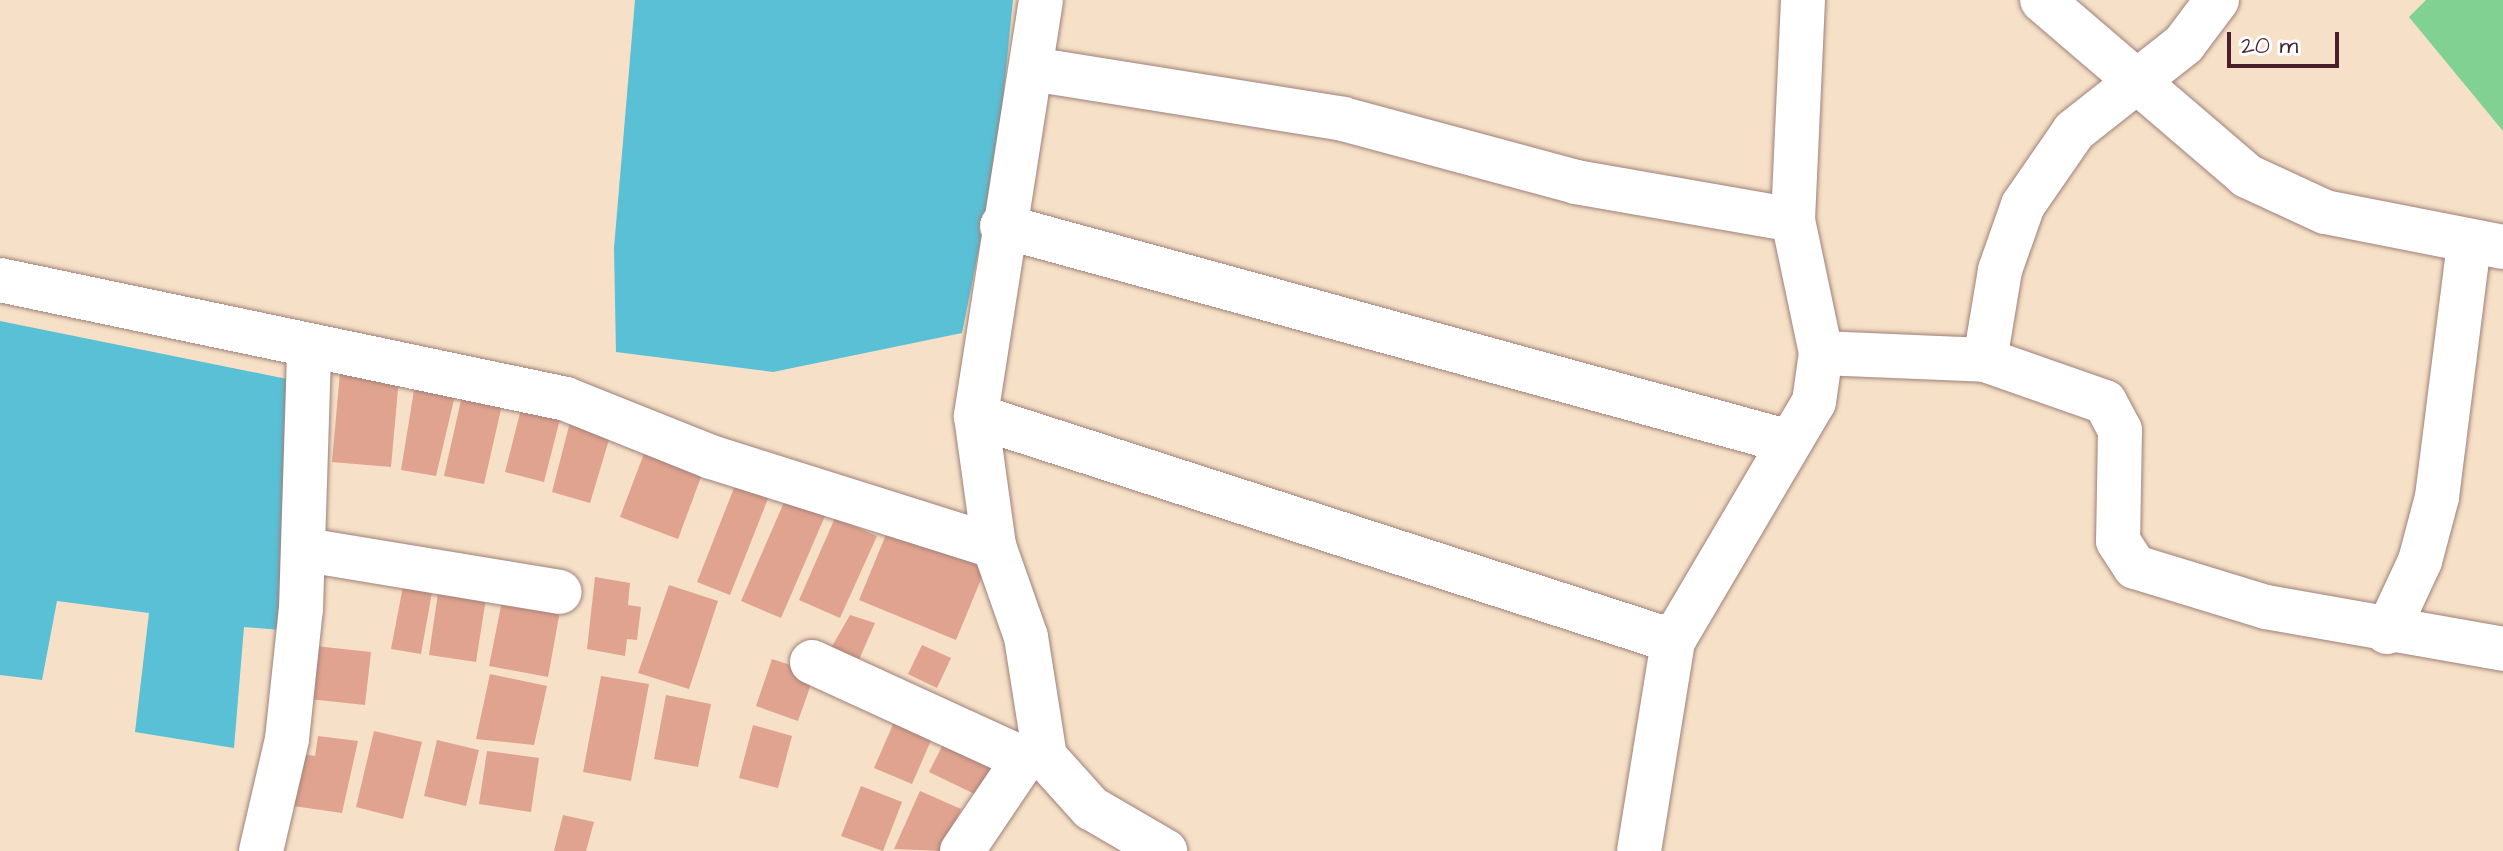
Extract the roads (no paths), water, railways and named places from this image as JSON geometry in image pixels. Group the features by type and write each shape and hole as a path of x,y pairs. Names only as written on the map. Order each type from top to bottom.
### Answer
{"street":[{"path":"962,851 1035,758 1026,637 994,546 976,416 1002,226 1032,69 1041,0"},
{"path":"1639,851 1673,641 1786,441 1814,402 1821,353 1793,220 1803,0"},
{"path":"2042,0 2247,176 2325,212 2486,244 2437,497 2420,561 2387,632"},
{"path":"1985,360 2000,270 2023,205 2074,131 2184,44 2217,0"},
{"path":"1032,69 1343,119 1591,185 1793,220"},
{"path":"1002,226 1786,441"},
{"path":"0,280 309,349 425,366 566,399 711,457 994,546"},
{"path":"261,851 287,739 306,550 300,493 309,349"},
{"path":"1821,353 1985,360 2105,402 2120,430 2118,541 2135,567 2266,607 2387,632 2503,649"},
{"path":"976,416 1673,641"},
{"path":"306,550 560,592"},
{"path":"812,662 1035,758 1091,808 1165,851"}],"water":[{"path":"635,0 1013,0 997,159 962,333 773,372 616,352 614,248"},
{"path":"0,321 297,381 281,630 244,627 234,748 135,732 149,613 57,601 42,680 0,675"}]}
